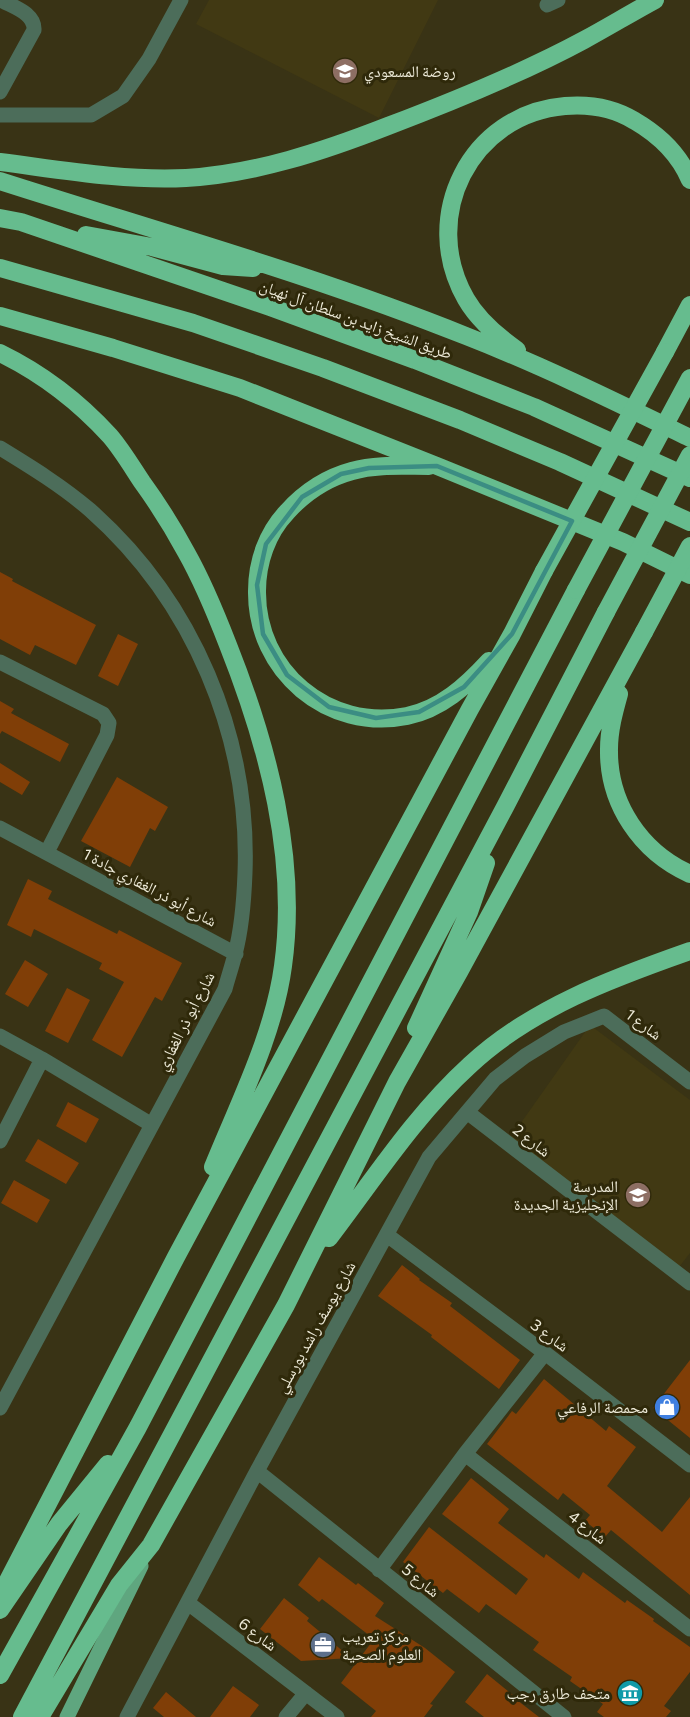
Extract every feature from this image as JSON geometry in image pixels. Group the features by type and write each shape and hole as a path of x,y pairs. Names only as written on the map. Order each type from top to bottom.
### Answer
{"highway":[{"path":"0,162 129,178 186,178 238,172 342,144 436,108 582,41 655,0"},
{"path":"546,369 503,339 481,319 467,300 453,270 448,242 452,202 457,185 474,156 496,133 528,115 559,107 586,106 615,112 644,126 671,150 690,180"},
{"path":"0,181 327,284 546,369 690,438"},
{"name":"طريق الشيخ زايد بن سلطان آل نهيان","path":"0,218 21,222 270,307 415,360 534,406 690,478"},
{"path":"21,222 152,247 223,266 282,270"},
{"path":"0,268 193,323 323,368 480,428 690,522"},
{"path":"0,1596 176,1257 690,304"},
{"path":"0,316 240,388 624,542 690,575"},
{"path":"0,353 28,367 70,398 111,437 187,553 213,607 254,718 279,822 285,869 287,923 283,967 271,1023 176,1257"},
{"path":"0,1675 138,1428 576,590 690,378"},
{"path":"22,1717 690,455"},
{"path":"437,466 384,467 352,471 321,483 302,496 288,510 276,525 266,544 258,574 258,610 267,643 287,675 319,702 350,714 386,718 419,712 454,694 476,676 512,634"},
{"path":"40,1717 119,1585 151,1545 303,1273 397,1082 624,671 690,546"},
{"path":"624,671 609,742 610,769 617,796 628,820 643,840 659,856 690,874"},
{"path":"397,1082 415,1030 469,912 505,807"},
{"path":"303,1273 424,1113 444,1090 494,1044 524,1024 613,979 690,951"},
{"path":"0,1610 59,1524 138,1428"}],"main road":[{"path":"67,1717 151,1545"}],"street":[{"path":"0,93 34,30 35,23 29,16 1,0"},
{"path":"0,115 91,115 123,96 149,59 181,0"},
{"name":"شارع أبو ذر الغفاري","path":"0,448 46,476 81,503 128,548 162,590 195,646 214,686 231,738 242,791 246,846 244,900 236,954 225,989 0,1408"},
{"path":"0,662 103,714 109,723 108,735 46,852"},
{"name":"شارع أبو ذر الغفاري جادة 1","path":"0,828 236,954"},
{"name":"شارع 1","path":"604,1016 690,1082"},
{"name":"شارع يوسف راشد بورسلي","path":"127,1717 257,1471 429,1157 495,1079 525,1056 564,1032 604,1016"},
{"path":"0,1036 152,1125"},
{"path":"0,1141 42,1059"},
{"name":"شارع 2","path":"467,1112 690,1284"},
{"name":"شارع 3","path":"387,1235 690,1465"},
{"path":"379,1570 465,1454 545,1353"},
{"name":"شارع 4","path":"465,1454 690,1629"},
{"name":"شارع 5","path":"257,1471 564,1717"},
{"name":"شارع 6","path":"188,1603 337,1717"},
{"path":"286,1717 306,1693"}],"highlighted area":[{"path":"437,466 572,521 512,634 464,687 419,712 376,718 329,707 287,675 263,634 257,585 266,544 302,497 341,474 369,468"}],"shaded area":[{"name":"روضة المسعودي","path":"209,0 438,0 379,118 196,24"},
{"name":"المدرسة الإنجليزية الجديدة","path":"590,1025 690,1100 690,1253 679,1267 511,1137"}],"building":[{"path":"0,572 13,579 12,581 96,625 76,665 35,645 30,655 0,639"},
{"path":"118,634 138,644 118,686 98,676"},
{"path":"0,701 14,709 11,713 69,744 60,762 2,731 0,734"},
{"path":"0,763 30,782 22,795 0,782"},
{"path":"117,777 168,807 155,831 150,828 130,867 81,841"},
{"path":"28,879 52,891 48,899 117,934 119,930 182,963 162,1001 155,997 122,1057 92,1040 124,982 99,969 102,963 34,929 31,937 7,925"},
{"path":"25,960 48,974 28,1007 5,994"},
{"path":"67,988 90,1000 68,1043 45,1031"},
{"path":"68,1102 99,1119 86,1143 56,1126"},
{"path":"38,1139 79,1163 66,1184 25,1161"},
{"path":"14,1180 50,1200 37,1223 1,1203"},
{"path":"402,1265 452,1303 450,1306 520,1360 499,1389 431,1337 432,1335 378,1296"},
{"path":"690,1360 690,1438 653,1408"},
{"path":"544,1379 606,1431 609,1426 636,1447 607,1486 662,1532 690,1497 690,1595 611,1530 605,1537 585,1521 590,1515 563,1493 558,1500 487,1444 512,1411 516,1414"},
{"path":"471,1478 509,1509 498,1523 544,1558 546,1554 579,1579 583,1572 625,1603 627,1600 690,1647 690,1672 664,1706 671,1711 666,1717 604,1717 597,1712 603,1704 570,1681 572,1677 533,1650 539,1642 486,1604 479,1613 447,1589 443,1593 403,1562 429,1527 516,1595 528,1579 442,1514"},
{"path":"319,1557 384,1603 375,1616 425,1648 455,1672 430,1704 433,1705 424,1717 371,1717 376,1711 341,1683 374,1639 322,1599 319,1602 298,1585"},
{"path":"284,1598 351,1658 301,1661 260,1629"},
{"path":"487,1674 539,1717 484,1717 465,1702"},
{"path":"233,1686 259,1705 250,1717 210,1717"},
{"path":"166,1692 196,1717 164,1717 153,1708"}],"place":[{"name":"روضة المسعودي","path":"345,71"},
{"name":"المدرسة الإنجليزية الجديدة","path":"638,1195"},
{"name":"محمصة الرفاعي","path":"667,1407"},
{"name":"مركز تعريب العلوم الصحية","path":"323,1645"},
{"name":"متحف طارق رجب","path":"630,1693"}]}
